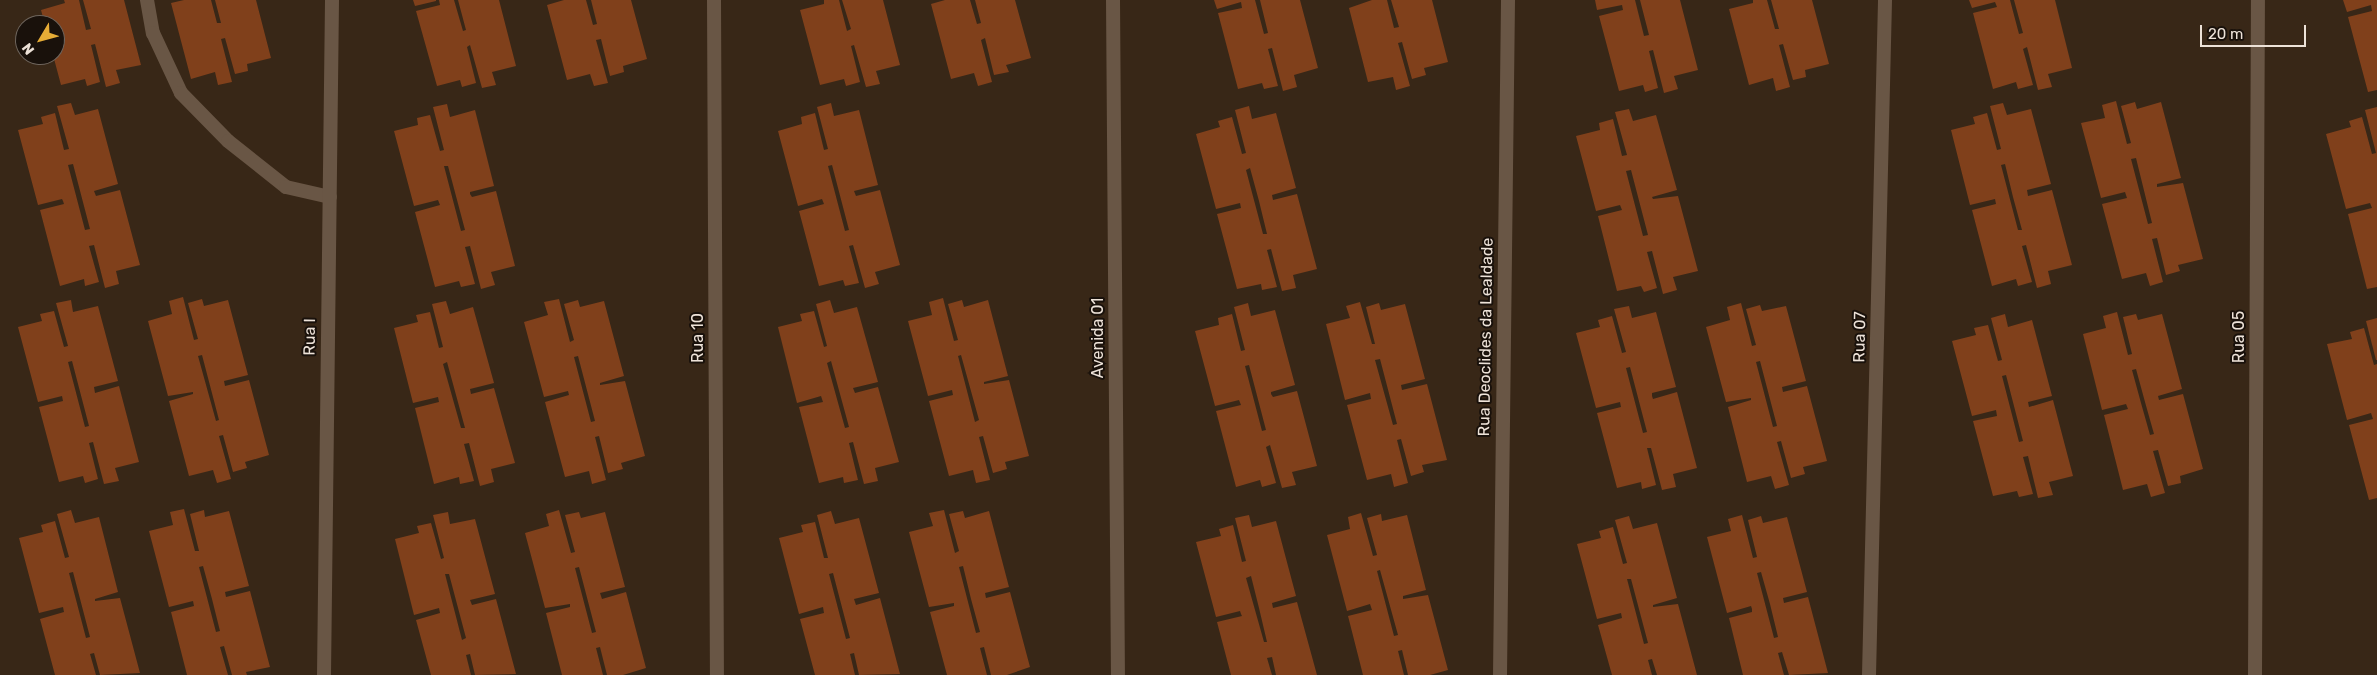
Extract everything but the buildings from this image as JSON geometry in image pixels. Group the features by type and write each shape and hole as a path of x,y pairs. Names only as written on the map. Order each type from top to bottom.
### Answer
{"street":[{"path":"147,0 153,33 181,93 228,141 286,187 330,197"},
{"name":"Rua I","path":"324,675 332,0"},
{"name":"Rua 10","path":"714,0 717,675"},
{"name":"Avenida 01","path":"1113,0 1118,675"},
{"name":"Rua Deoclides da Lealdade","path":"1500,675 1508,0"},
{"name":"Rua 07","path":"1870,675 1885,0"},
{"name":"Rua 05","path":"2255,675 2258,0"}]}
